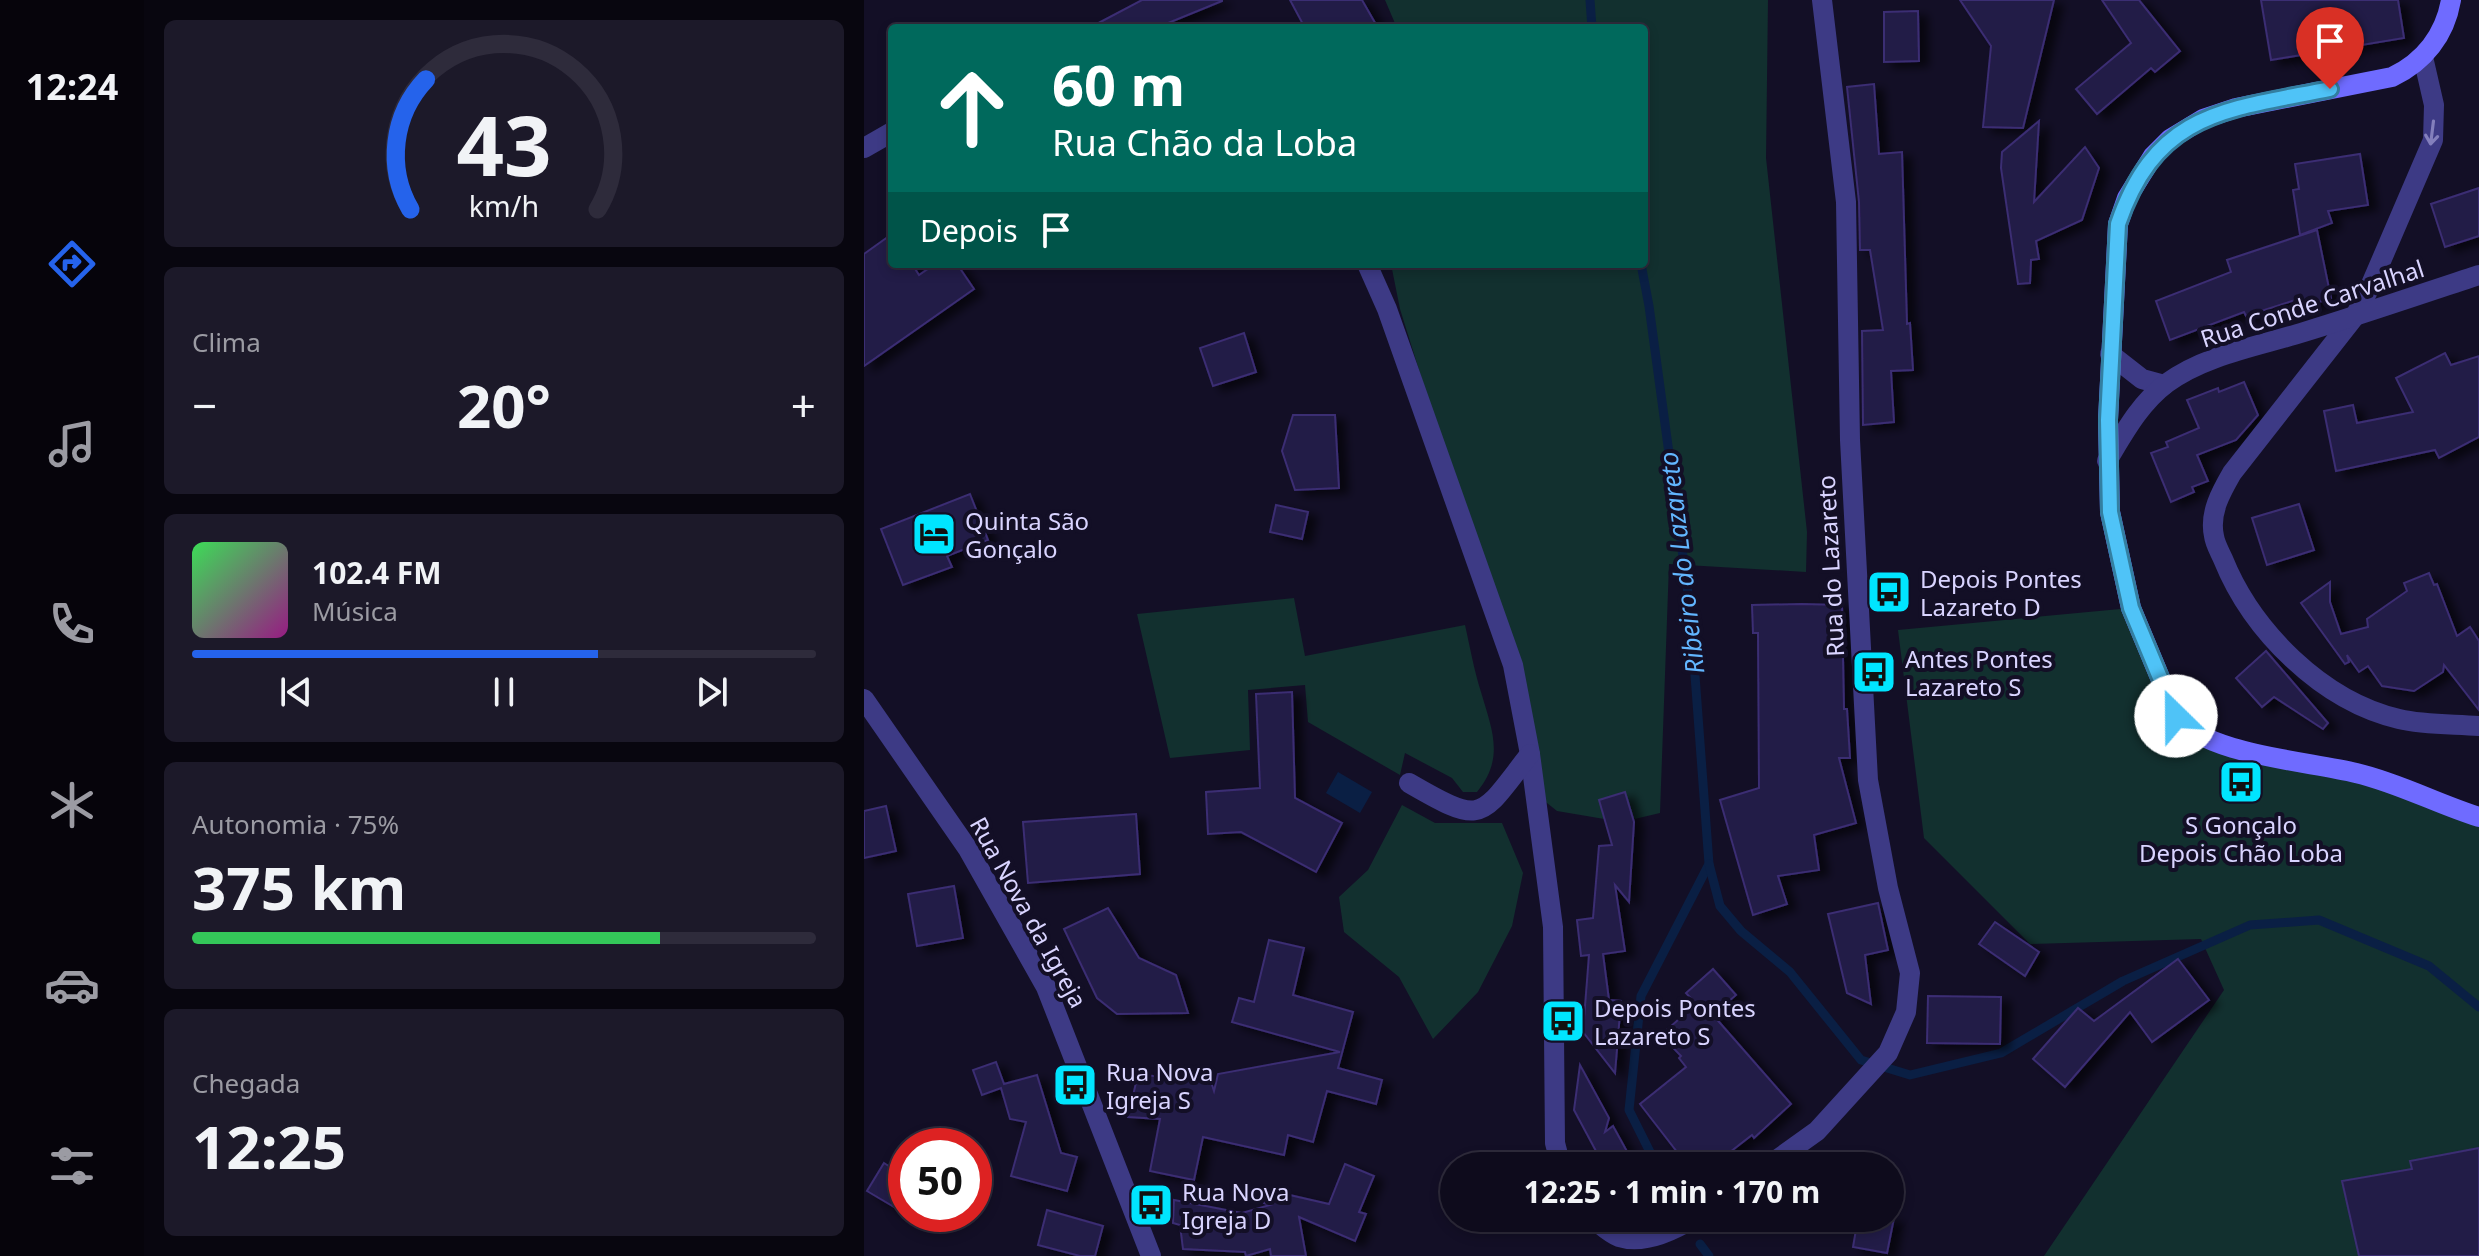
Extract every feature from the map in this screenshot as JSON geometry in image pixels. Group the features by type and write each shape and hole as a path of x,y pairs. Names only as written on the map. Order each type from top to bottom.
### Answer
{"main road":[{"path":"2451,0 2439,35 2423,57 2409,69 2392,77 2218,113 2170,139 2153,156 2127,198 2118,224 2107,461 2110,512 2131,608 2176,716 2184,727 2199,737 2279,759 2357,773 2479,817"}],"street":[{"name":"Rua do Lazareto","path":"1788,1152 1817,1131 1888,1053 1906,1012 1910,973 1888,888 1868,780 1850,440 1846,202 1822,0"},
{"path":"2423,57 2434,105 2433,140 2355,316 2232,473 2218,497 2213,536 2247,607 2278,643 2307,670 2339,693 2400,720 2479,726"},
{"path":"864,148 888,134"},
{"path":"1369,268 1387,309 1513,665 1530,754 1553,927 1557,1152"},
{"name":"Rua Conde Carvalhal","path":"2107,461 2134,415 2164,385 2180,375 2239,350 2479,275"},
{"path":"2110,354 2142,379 2164,385"},
{"name":"Rua Nova da Igreja","path":"864,699 968,849 1046,987 1151,1256"},
{"path":"1409,783 1463,812 1479,811 1495,800 1530,754"},
{"path":"1611,1232 1618,1237 1644,1239 1667,1232"}],"green space":[{"path":"1385,0 1768,0 1766,158 1807,532 1806,572 1669,564 1660,813 1622,822 1557,811 1537,795 1511,665 1400,309 1392,268 1648,268 1648,24 1395,24"},
{"path":"1294,598 1305,656 1465,625 1494,744 1491,767 1477,792 1463,792 1452,778 1405,753 1400,775 1308,722 1305,685 1248,690 1250,750 1170,758 1137,614"},
{"path":"2131,608 2184,727 2479,817 2479,1160 2367,1256 2044,1256 2224,990 2201,939 2030,944 1924,838 1898,630"},
{"path":"1402,805 1435,823 1502,823 1523,873 1512,926 1478,992 1433,1039 1399,977 1344,932 1339,897 1368,870"}],"water":[{"path":"1338,772 1372,792 1360,813 1326,793"}],"building":[{"path":"1142,0 1222,0 1166,24 1097,24"},
{"path":"1290,0 1362,0 1376,24 1303,24"},
{"path":"1960,0 2054,0 2023,128 1983,127 1991,46"},
{"path":"2102,0 2139,0 2180,51 2155,72 2151,68 2097,114 2076,89 2131,43"},
{"path":"2261,0 2398,0 2404,38 2271,60"},
{"path":"1918,11 1919,61 1884,62 1884,12"},
{"path":"1874,84 1879,154 1902,152 1907,324 1910,323 1913,370 1891,371 1894,422 1863,425 1862,331 1883,330 1870,250 1860,250 1859,202 1847,87"},
{"path":"2039,121 2034,202 2085,147 2099,168 2082,220 2036,241 2039,259 2031,260 2030,283 2018,284 2001,168 2002,152"},
{"path":"2360,154 2368,205 2328,211 2332,223 2300,235 2293,190 2299,189 2295,164"},
{"path":"2479,188 2479,236 2445,247 2431,204"},
{"path":"2317,230 2331,298 2295,310 2292,301 2246,316 2244,312 2170,340 2156,301 2231,272 2227,260"},
{"path":"888,237 888,268 915,268 919,275 929,268 960,268 974,289 864,366 864,254"},
{"path":"1244,333 1256,372 1213,386 1200,348"},
{"path":"2445,353 2451,365 2479,356 2479,437 2439,458 2435,450 2336,471 2324,411 2353,405 2357,423 2413,412 2396,378"},
{"path":"2244,382 2258,415 2236,440 2197,455 2208,481 2192,487 2194,492 2171,502 2151,453 2168,447 2166,442 2199,428 2187,400"},
{"path":"1293,415 1335,415 1339,488 1295,490 1282,451"},
{"name":"Quinta São Gonçalo","path":"970,494 988,540 947,556 952,567 903,585 881,529"},
{"path":"2299,504 2314,550 2267,565 2252,518"},
{"path":"1276,505 1308,512 1302,539 1270,532"},
{"path":"2429,573 2434,585 2437,584 2457,636 2470,627 2479,641 2479,710 2444,665 2443,672 2414,691 2382,686 2368,666 2359,672 2347,655 2349,662 2345,664 2301,603 2330,582 2330,602 2341,634 2368,627 2367,619 2407,591 2404,583"},
{"path":"1752,605 1842,605 1844,709 1847,709 1850,758 1839,758 1856,823 1814,835 1819,870 1778,876 1787,904 1753,915 1720,800 1759,788 1758,633 1753,633"},
{"path":"2266,651 2328,723 2323,729 2274,697 2262,707 2236,678"},
{"path":"1292,692 1295,798 1342,823 1316,872 1241,832 1208,834 1206,792 1260,788 1256,694"},
{"path":"1625,792 1634,822 1629,902 1615,885 1625,951 1603,954 1609,1000 1621,1001 1615,1073 1583,1032 1589,955 1581,956 1577,920 1593,918 1599,846 1612,845 1599,800"},
{"path":"886,806 896,851 864,858 864,811"},
{"path":"1136,814 1140,874 1028,883 1023,822"},
{"path":"954,886 963,938 917,946 908,894"},
{"path":"1878,903 1888,950 1865,955 1871,1004 1847,993 1828,914"},
{"path":"1108,908 1139,958 1176,975 1188,1013 1117,1014 1097,998 1064,929"},
{"path":"1995,922 2039,952 2025,976 1979,944"},
{"path":"1269,940 1304,948 1293,995 1353,1012 1338,1068 1382,1080 1376,1104 1327,1091 1313,1142 1288,1135 1284,1155 1203,1137 1194,1180 1150,1171 1160,1119 1128,1117 1138,1074 1185,1080 1209,1076 1214,1091 1218,1074 1340,1052 1232,1022 1239,998 1254,1002"},
{"path":"2178,959 2209,1000 2152,1042 2130,1012 2065,1087 2033,1059 2078,1008 2094,1021"},
{"path":"1713,969 1736,995 1713,1015 1791,1104 1754,1138 1752,1135 1730,1152 1677,1152 1640,1104 1686,1067 1679,1058 1681,1056 1661,1035 1696,1004 1686,993"},
{"path":"1928,996 2001,997 2000,1044 1927,1043"},
{"path":"996,1062 1004,1084 1037,1075 1061,1153 1077,1157 1067,1191 1011,1176 1026,1122 1010,1119 1001,1088 982,1095 973,1070"},
{"path":"1580,1065 1609,1118 1605,1132 1613,1126 1627,1152 1596,1152 1574,1110"},
{"path":"2479,1148 2479,1256 2359,1256 2342,1181 2412,1169 2410,1161"},
{"path":"884,1163 888,1166 888,1203 867,1191"},
{"path":"1345,1164 1374,1176 1359,1212 1366,1214 1355,1241 1299,1217 1306,1256 1271,1256 1270,1249 1246,1256 1245,1252 1183,1249 1180,1225 1173,1223 1174,1200 1242,1213 1270,1205 1264,1203 1268,1190 1329,1204"},
{"path":"1047,1210 1103,1226 1095,1256 1080,1256 1038,1245"},
{"path":"1856,1232 1891,1232 1887,1253 1853,1247"}],"waterway":[{"name":"Ribeiro do Lazareto","path":"1590,0 1592,24"},
{"name":"Ribeiro do Lazareto","path":"1642,268 1690,608 1709,864 1641,996 1629,1110 1650,1152"},
{"name":"Ribeiro do Lazareto","path":"1709,864 1720,906 1741,931 1790,972 1861,1060 1910,1075 2001,1053 2123,981 2250,925 2319,920 2429,966 2479,1007"},
{"name":"Ribeiro do Lazareto","path":"1700,1244 1709,1256"}],"place":[{"name":"Quinta São Gonçalo","path":"934,534"},
{"name":"Depois Pontes Lazareto D","path":"1889,592"},
{"name":"Antes Pontes Lazareto S","path":"1874,672"},
{"name":"S Gonçalo Depois Chão Loba","path":"2241,782"},
{"name":"Depois Pontes Lazareto S","path":"1563,1021"},
{"name":"Rua Nova Igreja S","path":"1075,1085"},
{"name":"Rua Nova Igreja D","path":"1151,1205"}],"route":[{"path":"2176,716 2131,608 2110,512 2107,461 2110,337 2118,224 2139,175 2170,139 2187,128 2236,108 2330,89"}]}
